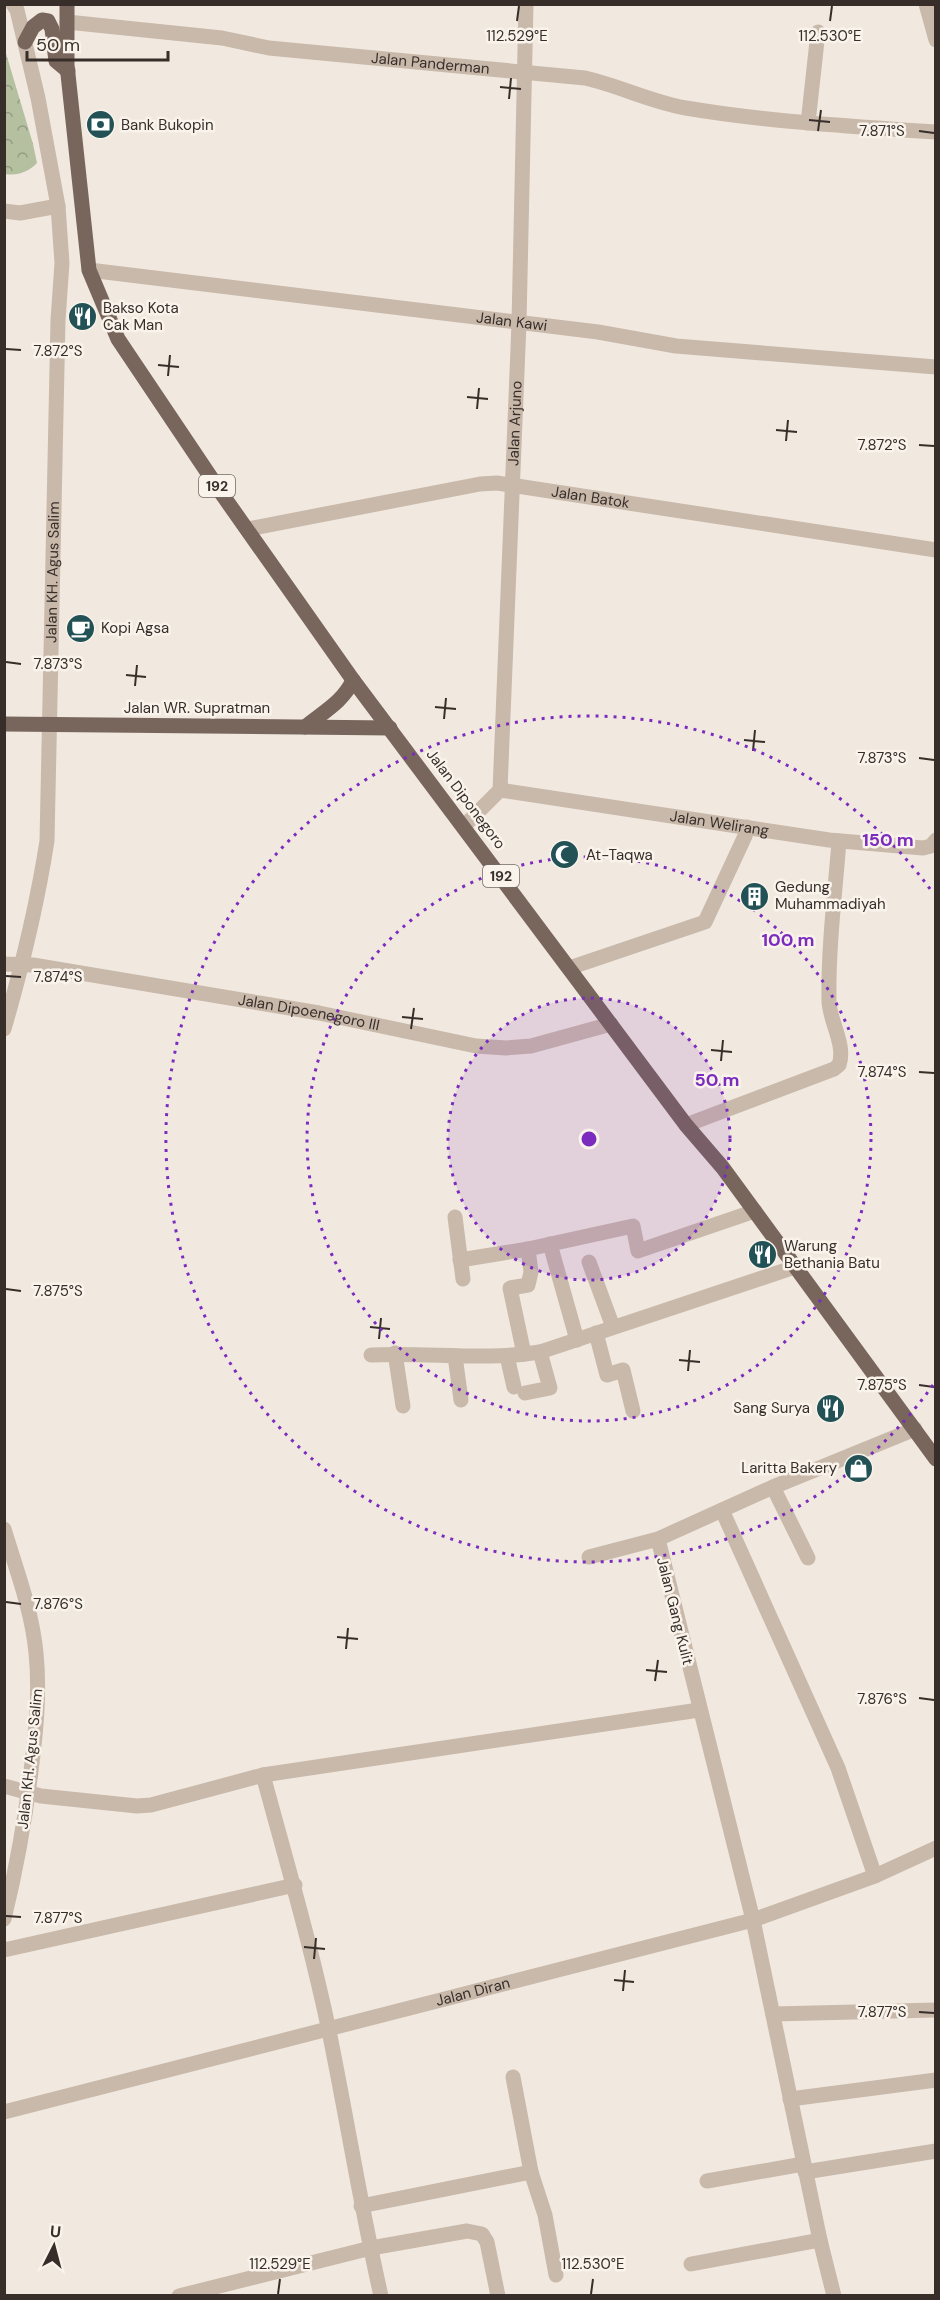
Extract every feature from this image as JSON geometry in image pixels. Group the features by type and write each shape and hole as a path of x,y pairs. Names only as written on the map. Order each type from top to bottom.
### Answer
{"main road":[{"name":"Jalan Diponegoro","path":"67,4 68,71 89,270 118,339 353,680 686,1125 723,1168 936,1459"},
{"path":"25,42 37,22 48,21 52,28 56,61 68,71"},
{"path":"305,726 334,705 348,691 353,680"},
{"name":"Jalan WR. Supratman","path":"4,724 390,728"}],"street":[{"name":"Jalan KH. Agus Salim","path":"4,1029 23,965 37,904 46,841 58,320 62,263 58,206 38,98 17,10 13,4"},
{"name":"Jalan Arjuno","path":"500,790 519,323 526,4"},
{"path":"930,13 936,40"},
{"name":"Jalan Panderman","path":"67,22 222,38 268,48 585,78 684,108 808,123 936,132"},
{"path":"808,123 818,32"},
{"path":"4,211 20,213 58,206"},
{"name":"Jalan Kawi","path":"89,270 598,332 676,346 936,367"},
{"name":"Jalan Batok","path":"248,529 480,484 513,484 936,550"},
{"path":"464,826 500,790"},
{"name":"Jalan Welirang","path":"500,790 839,841 923,848 931,846 936,840"},
{"path":"569,968 705,922 745,836 747,827"},
{"path":"686,1125 839,1065 840,1049 829,1005 830,952 839,841"},
{"name":"Jalan Dipoenegoro III","path":"4,964 33,965 319,1013 476,1046 506,1048 531,1046 611,1024"},
{"path":"460,1260 528,1249 633,1226 638,1251 754,1211"},
{"path":"455,1217 463,1279"},
{"path":"550,1244 577,1340"},
{"path":"524,1354 510,1288 528,1285 531,1272 528,1249"},
{"path":"589,1262 613,1328"},
{"path":"371,1355 395,1353 507,1356 540,1352 795,1267"},
{"path":"596,1333 607,1375 623,1370 633,1411"},
{"path":"507,1356 519,1390 550,1388 540,1352"},
{"path":"395,1353 403,1406"},
{"path":"455,1356 461,1400"},
{"name":"Jalan Gang Kulit","path":"834,2295 804,2168 753,1920 658,1539 773,1487 915,1429"},
{"path":"773,1487 808,1558"},
{"path":"722,1510 838,1768 875,1876"},
{"name":"Jalan KH. Agus Salim","path":"4,1529 30,1617 36,1650 38,1683 36,1730 28,1794 14,1881 4,1919"},
{"path":"589,1557 658,1539"},
{"path":"4,1786 28,1794 137,1806 151,1805 263,1775 699,1710"},
{"path":"263,1775 295,1886 329,2030 361,2206 381,2295"},
{"name":"Jalan Diran","path":"4,2112 753,1920 875,1876 936,1848"},
{"path":"4,1950 295,1886"},
{"path":"773,2014 936,2010"},
{"path":"513,2077 531,2172 545,2215 556,2275"},
{"path":"790,2099 936,2080"},
{"path":"707,2181 936,2151"},
{"path":"361,2206 531,2172"},
{"path":"189,2294 370,2248 467,2231 482,2234 487,2242 498,2295"},
{"path":"691,2264 820,2240"}],"green space":[{"path":"5,50 37,163 18,174 5,174"}],"place":[{"name":"Bank Bukopin","path":"100,125"},
{"name":"Bakso Kota Cak Man","path":"82,317"},
{"name":"Kopi Agsa","path":"80,628"},
{"name":"At-Taqwa","path":"565,855"},
{"name":"Gedung Muhammadiyah","path":"754,896"},
{"name":"Warung Bethania Batu","path":"763,1255"},
{"name":"Sang Surya","path":"831,1408"},
{"name":"Laritta Bakery","path":"858,1468"}]}
